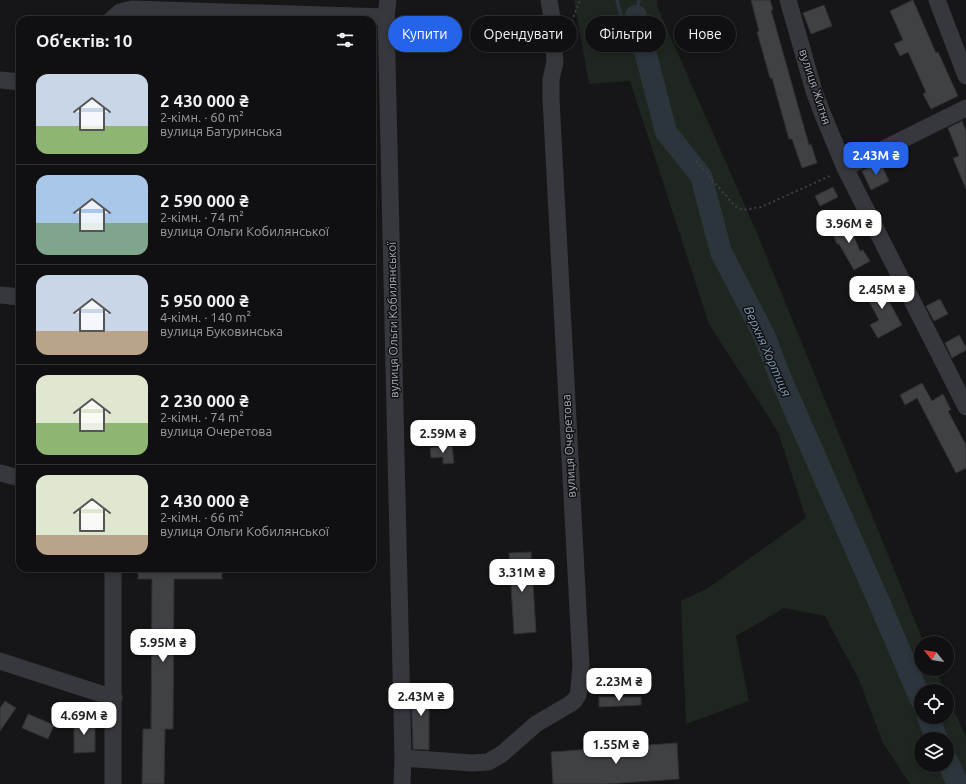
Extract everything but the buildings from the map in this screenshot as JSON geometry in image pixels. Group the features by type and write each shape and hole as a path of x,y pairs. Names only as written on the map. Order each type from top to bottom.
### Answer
{"street":[{"name":"вулиця Ольги Кобилянської","path":"388,0 386,17 403,758 402,784"},
{"name":"вулиця Очеретова","path":"403,758 472,763 488,762 502,754 536,724 570,704 578,696 581,666 551,99 551,79 555,62 552,18 549,0"},
{"name":"вулиця Житня","path":"788,0 814,91 845,168 966,407"},
{"path":"937,0 966,76"},
{"path":"115,16 120,12 132,9 354,16"},
{"path":"376,17 386,17"},
{"path":"0,80 16,82"},
{"path":"845,168 966,108"},
{"path":"0,294 16,296"},
{"path":"0,473 16,477"},
{"path":"113,572 113,784"},
{"path":"0,661 114,698"}],"path":[{"path":"696,161 735,206 743,210 770,204 845,168"}],"shaded area":[{"path":"574,0 657,0 657,6 661,16 585,16 585,52 666,52 666,26 674,45 674,52 677,52 757,233 921,636 914,636 914,676 938,676 942,684 914,684 914,724 954,724 954,710 966,737 966,784 910,784 883,743 859,680 825,616 784,608 736,636 749,701 686,724 681,601 708,588 806,518 778,432 709,324 630,81 589,84"}],"waterway":[{"path":"617,0 620,14 622,16"},
{"name":"Верхня Хортиця","path":"636,16 639,0"},
{"name":"Верхня Хортиця","path":"645,52 666,132 701,176 721,252 765,337 780,377 914,684"},
{"name":"Верхня Хортиця","path":"931,724 934,732"},
{"name":"Верхня Хортиця","path":"952,772 958,784"}]}
